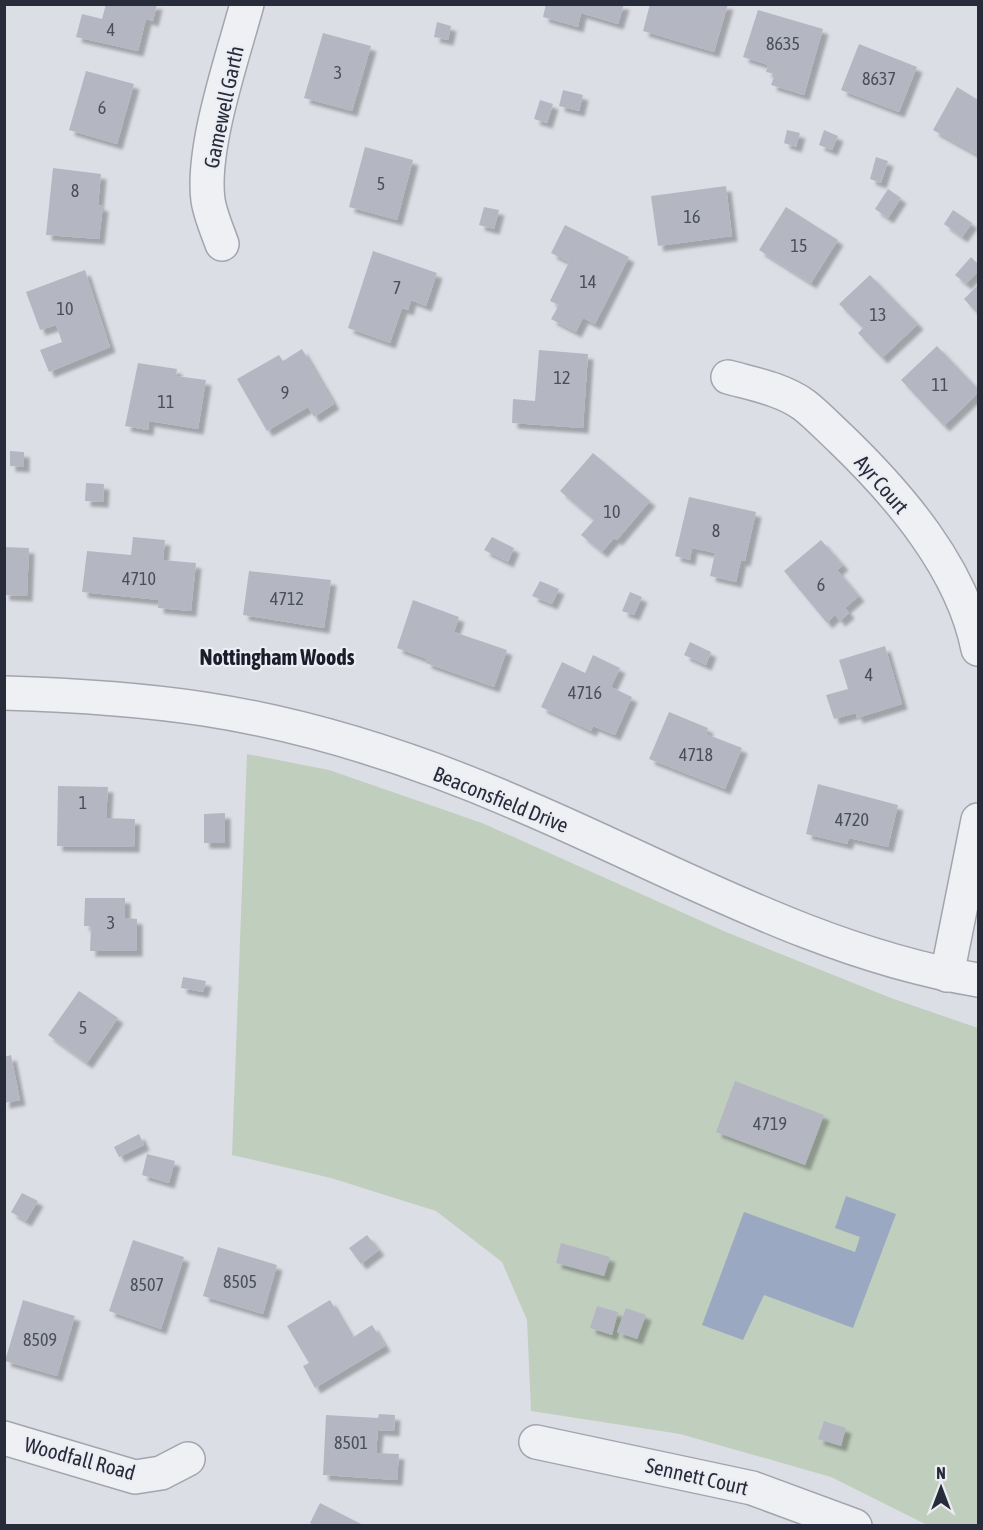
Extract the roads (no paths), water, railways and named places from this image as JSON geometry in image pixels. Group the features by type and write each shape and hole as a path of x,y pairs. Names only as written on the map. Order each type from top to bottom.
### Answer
{"street":[{"name":"Gamewell Garth","path":"222,244 208,200 208,172 216,123 248,4"},
{"name":"Ayr Court","path":"728,377 773,389 804,404 878,475 940,557 975,633 978,649"},
{"name":"Beaconsfield Drive","path":"4,693 122,699 205,709 273,723 390,756 527,807 818,935 905,965 963,978"},
{"path":"963,978 978,820"},
{"name":"Woodfall Road","path":"4,1438 135,1476 161,1473 188,1459"},
{"name":"Sennett Court","path":"536,1442 752,1488 855,1526"}],"water":[{"path":"846,1196 896,1214 853,1328 764,1295 743,1340 702,1325 744,1212 855,1252 860,1237 835,1228"}],"district":[{"name":"Nottingham Woods","path":"277,657"}]}
